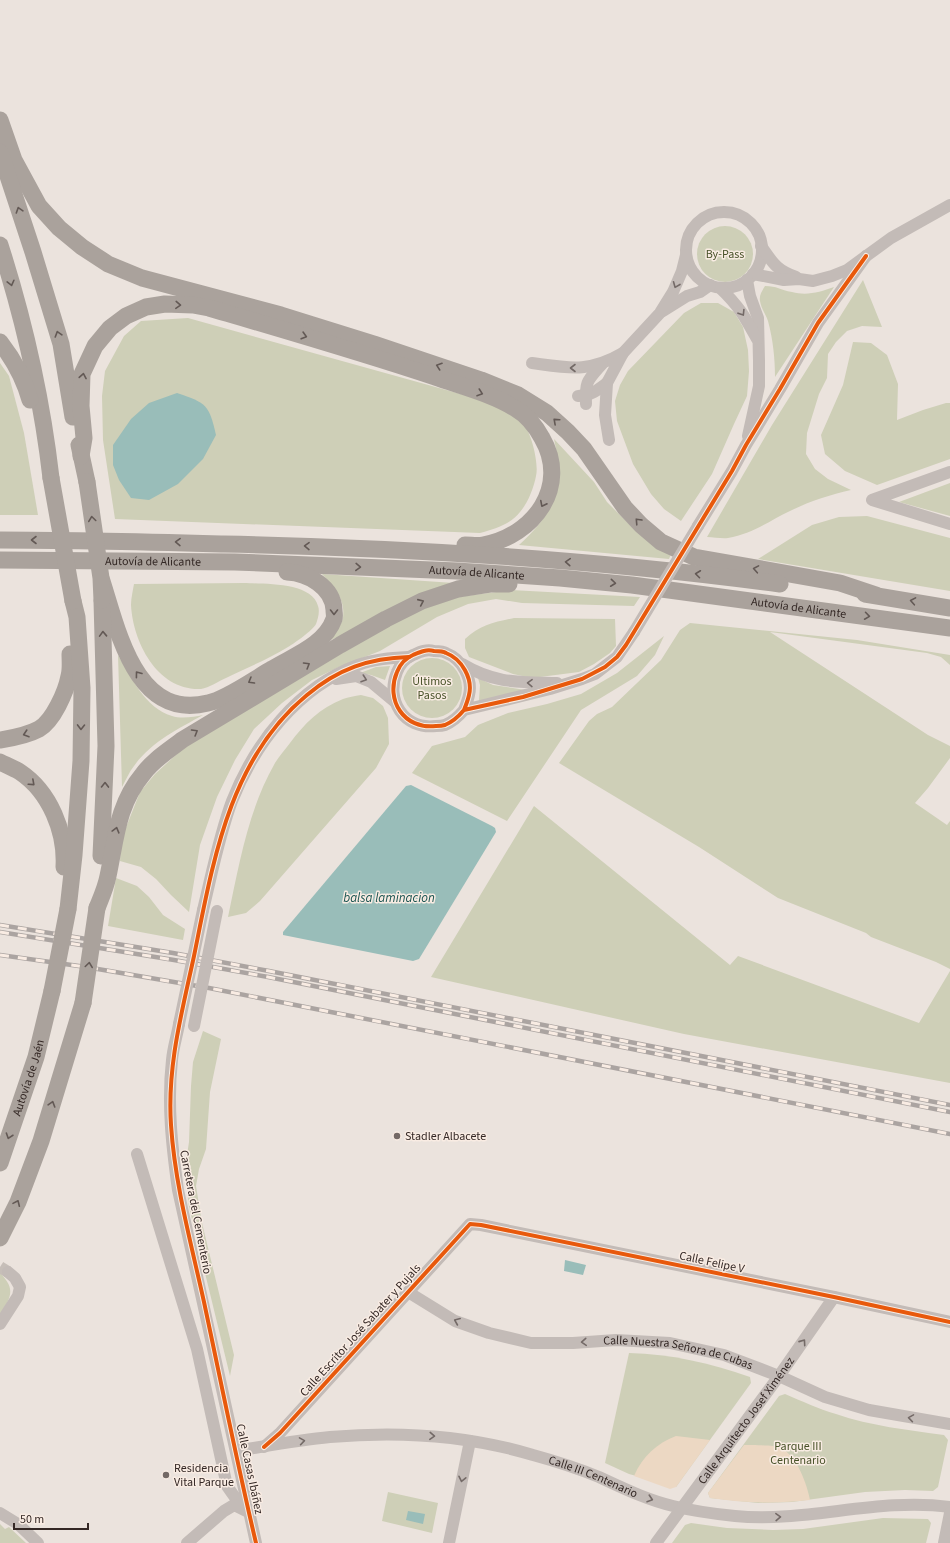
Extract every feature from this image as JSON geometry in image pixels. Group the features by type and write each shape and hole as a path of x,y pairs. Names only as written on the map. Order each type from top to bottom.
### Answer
{"highway":[{"path":"0,120 14,160 39,206 64,233 82,248 108,264 142,278 281,315 374,344 481,380 518,395 547,413 568,432 584,449 625,508 641,526 661,542 694,557 840,583 876,595"},
{"path":"0,152 33,252 60,344 87,482 101,578 105,687 103,841 97,908 83,1003 41,1141 18,1202 0,1238"},
{"path":"0,245 31,361 42,415 50,471"},
{"path":"81,456 84,438 81,406 82,374 95,346 110,328 126,316 146,307 165,304 193,305 209,308 387,361 492,398 516,409 530,420 545,443 550,455 552,466 550,491 537,516 526,527 510,537 482,546 453,544 432,552"},
{"path":"0,342 14,360 26,387 50,471"},
{"name":"Autovía de Jaén","path":"0,1163 36,1057 52,991 68,909 74,855 81,761 82,688 75,609 50,471"},
{"name":"Autovía de Alicante","path":"0,540 72,540 346,547 630,566 876,595 950,608"},
{"name":"Autovía de Alicante","path":"0,560 235,562 457,571 560,578 632,585 950,628"},
{"path":"101,578 117,631 126,654 136,673 153,692 172,703 187,706 208,703 227,695 309,647 325,636 334,618 334,602 325,588 311,578 292,572 257,572 235,562"},
{"path":"97,908 108,878 114,838 120,815 126,800 146,769 182,740 340,645 422,601 458,589 490,584 528,584 560,578"},
{"path":"0,740 23,735 39,729 50,719 59,704 70,675 70,635 75,609"},
{"path":"0,762 20,771 38,789 56,820 63,845 63,892 68,909"}],"street":[{"path":"750,277 813,281 832,276 847,270 890,238 950,205"},
{"path":"602,364 585,386 583,398 607,383 623,353 660,313 673,292 682,271 689,234 695,225 707,216 721,212 736,214 748,221 757,232 762,246 774,265 785,273 799,279"},
{"path":"660,313 686,296 715,287 734,286 750,277 758,266 762,246"},
{"path":"686,255 689,266 702,281 715,287 736,302 758,342"},
{"path":"464,710 523,697 582,679 605,668 617,657 634,632 732,471 818,322 866,256"},
{"path":"746,445 759,386 758,318 750,296 750,277"},
{"path":"532,363 569,368 584,368 602,364 623,353"},
{"path":"607,383 605,415 609,440"},
{"path":"950,472 872,500 950,524"},
{"path":"395,702 393,681 400,666 408,657 421,651 430,650 446,653 472,670 500,680 519,683 569,683"},
{"name":"Carretera del Cementerio","path":"225,1399 178,1190 173,1154 170,1096 172,1059 216,853 232,801 250,762 269,734 291,708 329,678 358,664 388,658 408,657"},
{"path":"329,678 356,676 371,682 395,702 401,713 413,723 427,727 444,725 464,710 470,694 468,676 460,663"},
{"path":"194,1026 217,911"},
{"name":"Calle Casas Ibáñez","path":"137,1154 197,1349 227,1486 239,1503 248,1512"},
{"name":"Calle Felipe V","path":"470,1224 481,1224 950,1322"},
{"name":"Calle Escritor José Sabater y Pujals","path":"264,1447 280,1433 470,1224"},
{"path":"0,1324 18,1296 20,1287 15,1278 8,1272"},
{"name":"Calle Nuestra Señora de Cubas","path":"408,1292 455,1321 489,1334 531,1343 616,1340 670,1343 724,1354 779,1376 825,1397 869,1410 950,1424"},
{"name":"Calle Arquitecto Josef Ximénez","path":"656,1543 779,1376 834,1297"},
{"name":"Calle Casas Ibáñez","path":"225,1399 248,1512 256,1543"},
{"name":"Calle III Centenario","path":"236,1451 331,1437 390,1435 446,1437 530,1454 560,1463 596,1476 639,1495 682,1508 736,1516 778,1518 881,1506 936,1505 950,1507"},
{"path":"449,1543 470,1441"},
{"path":"187,1543 224,1511 234,1505 248,1512"},
{"path":"0,1512 18,1524 38,1543"},
{"path":"944,1543 950,1513"}],"green space":[{"name":"By-Pass","path":"719,226 731,226 741,230 749,238 753,248 753,260 749,270 741,278 731,282 719,282 709,278 701,270 697,260 697,248 701,238 709,230"},
{"path":"863,280 882,327 862,326 847,331 836,342 828,354 827,378 819,394 807,433 806,454 815,469 828,479 851,490 805,504 745,534 726,538 707,537 772,425"},
{"path":"765,286 803,294 819,292 834,287 775,377 771,335 768,321 760,301 760,295"},
{"path":"701,303 718,303 734,312 743,327 748,350 749,371 747,396 712,474 681,521 664,509 651,494 633,464 617,421 615,401 620,385 628,371 684,313"},
{"path":"188,318 493,403 522,422 528,431 532,443 536,458 537,471 532,490 526,504 512,520 497,528 480,533 115,519 103,440 102,396 105,371 124,336 141,321"},
{"path":"853,342 871,343 887,355 898,384 897,420 923,410 950,403 950,459 877,485 845,471 825,454 821,435 843,385"},
{"path":"0,363 9,376 24,433 38,515 0,515"},
{"path":"554,439 594,482 607,502 638,533 671,554 669,559 519,545 541,521 549,510 554,498 558,472"},
{"path":"950,483 950,516 899,502"},
{"path":"867,516 950,538 950,591 758,559 812,525 839,517"},
{"path":"322,574 454,583 331,640 342,621 343,605 338,593"},
{"path":"134,584 275,584 297,588 307,592 314,598 319,608 316,624 304,636 281,651 211,686 201,689 186,688 172,682 160,673 143,649 137,634 131,605"},
{"path":"511,590 640,597 634,606 522,603 496,599 468,604 437,617 380,651 339,667 312,680 282,703 254,729 235,760 217,797 200,845 189,912 156,879 141,867 120,861 121,840 140,792 155,774 190,742 394,621 450,598"},
{"path":"514,618 615,619 616,646 610,653 579,672 532,678 513,674 469,657 465,648 465,639 482,627"},
{"path":"690,623 857,640 950,655 950,665 941,657 927,653 770,632 928,735 950,746 950,758 915,803 947,825 950,821 950,969 936,962 871,937 866,933 778,898 699,847 559,763 589,721 597,714 612,707 661,660 680,630"},
{"path":"664,636 655,655 637,676 581,710 507,821 412,773 432,746 465,737 478,725 508,713 581,694 617,673"},
{"path":"118,655 146,699 162,712 176,717 203,715 166,737 148,750 132,768 122,787"},
{"name":"Últimos Pasos","path":"426,658 438,658 454,666 460,676 462,688 460,700 454,710 438,718 426,718 410,710 402,694 402,682 410,666"},
{"path":"390,666 385,680 360,673 376,667"},
{"path":"478,678 493,685 532,691 479,701 480,685"},
{"path":"361,695 373,698 383,706 388,718 389,744 376,768 260,901 246,913 228,917 251,819 275,763 301,729 313,717 327,707 343,699"},
{"path":"534,806 730,965 738,956 919,1023 950,971 950,1083 684,1034 431,977"},
{"path":"116,878 137,886 149,897 163,915 185,929 183,940 108,926"},
{"path":"203,1031 221,1039 210,1092 206,1149 199,1169 196,1186 202,1223 234,1355 230,1376 189,1207 186,1182 185,1168 189,1142 193,1062"},
{"path":"0,1273 9,1284 10,1294 7,1304 0,1315"},
{"path":"629,1353 675,1357 720,1367 750,1377 751,1383 676,1487 629,1474 605,1463"},
{"name":"Parque III Centenario","path":"785,1394 823,1410 863,1422 944,1435 948,1440 938,1487 933,1491 905,1490 865,1492 792,1502 758,1503 710,1498 708,1493 779,1396"},
{"path":"388,1492 438,1503 432,1533 382,1521"},
{"path":"883,1518 928,1519 931,1523 926,1543 672,1543 685,1525 691,1523 727,1528 773,1530 803,1529"},
{"path":"0,1524 5,1529 9,1527 26,1543 0,1543"}],"sand":[{"path":"676,1436 710,1440 676,1487 670,1489 634,1476 641,1463 656,1447"},
{"path":"744,1445 774,1446 787,1452 792,1457 800,1471 810,1500 760,1502 710,1498 708,1493"}],"water":[{"path":"177,393 195,400 205,406 211,417 216,435 203,459 178,484 149,500 131,498 119,480 113,465 113,445 131,419 149,403"},
{"name":"balsa laminacion","path":"411,785 492,826 495,828 496,832 419,959 413,961 283,935 283,932 406,786"},
{"path":"565,1260 586,1265 583,1275 564,1271"},
{"path":"408,1511 425,1514 423,1524 406,1520"}],"tunnel":[{"path":"0,1267 8,1272"}],"railway":[{"path":"0,925 173,953 269,971 950,1105"},
{"path":"0,932 268,977 950,1112"},
{"path":"0,955 86,967 209,988 950,1134"}],"cycle path":[{"path":"464,710 468,701 470,689 468,676 465,670 452,656 442,651 431,650 421,652 410,656 398,669 394,683 394,693 400,711 406,718 415,723 425,726 438,726 445,725 450,722 458,717 464,710 523,697 582,679 605,667 617,657 626,645 732,471 818,323 866,256"},
{"path":"256,1543 184,1214 176,1170 170,1103 176,1039 209,885 228,814 242,781 259,750 281,721 307,695 330,678 367,663 409,657"},
{"path":"264,1447 280,1433 470,1224 834,1297 950,1322"}],"place":[{"name":"Stadler Albacete","path":"397,1136"},
{"name":"Residencia Vital Parque","path":"166,1475"}]}
